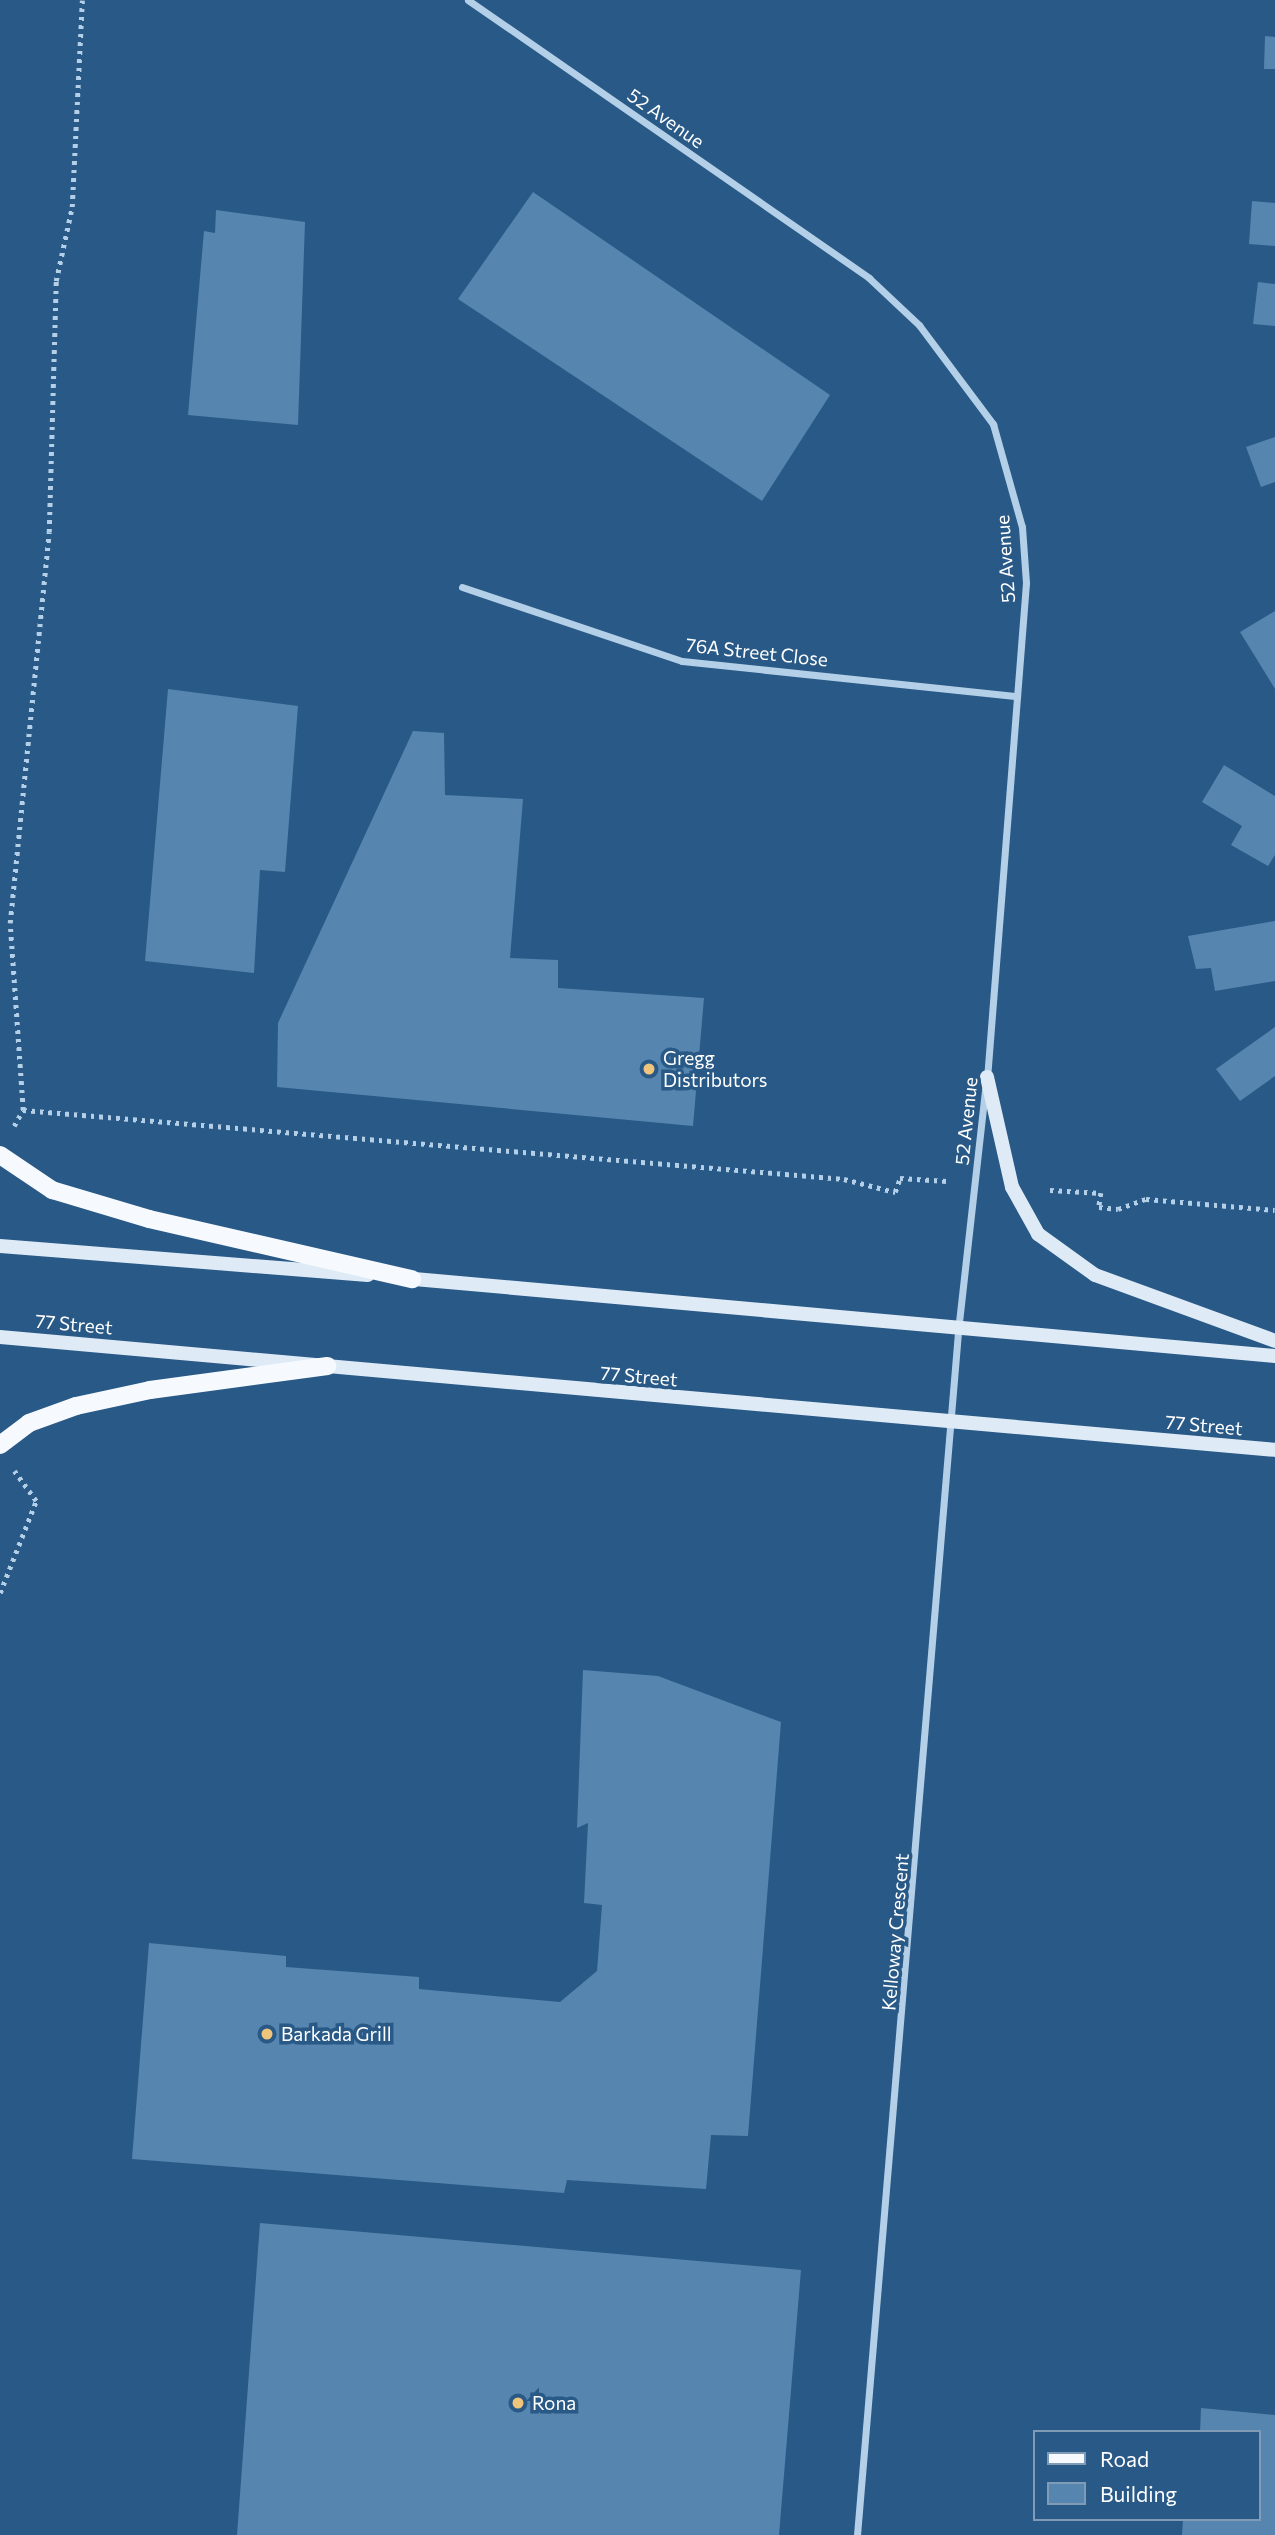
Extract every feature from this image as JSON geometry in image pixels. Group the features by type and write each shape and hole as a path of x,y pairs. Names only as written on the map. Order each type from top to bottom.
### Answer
{"main road":[{"path":"987,1077 1012,1187 1038,1234 1095,1275 1275,1341"},
{"path":"0,1155 21,1173 64,1193 149,1219 412,1279"},
{"path":"0,1246 412,1279 958,1331 1275,1356"},
{"name":"77 Street","path":"0,1337 951,1424 1275,1450"},
{"path":"0,1445 29,1423 76,1406 150,1390 327,1366"}],"street":[{"name":"52 Avenue","path":"468,0 869,278 919,325 961,376 993,424 1022,527 1026,583 987,1077 958,1331"},
{"name":"76A Street Close","path":"462,587 682,661 1017,696"},
{"name":"Kelloway Crescent","path":"857,2535 958,1331"}],"path":[{"path":"7,1136 23,1110 10,923 49,532 56,281 72,206 82,0"},
{"path":"23,1110 844,1179 895,1192 900,1178 926,1180"},
{"path":"1034,1188 1101,1193 1099,1207 1118,1209 1146,1199 1275,1210"},
{"path":"0,1593 36,1501 9,1465"}],"building":[{"path":"1265,36 1275,37 1275,69 1264,69"},
{"path":"533,192 830,395 762,501 458,299"},
{"path":"1252,201 1275,203 1275,246 1249,244"},
{"path":"216,210 305,222 298,425 188,415 204,231 215,233"},
{"path":"1258,282 1275,284 1275,326 1253,324"},
{"path":"1275,437 1275,482 1261,487 1246,447"},
{"path":"1275,611 1275,689 1240,632"},
{"path":"168,689 298,706 285,872 260,870 254,973 145,961"},
{"path":"413,731 444,733 445,795 523,799 510,958 558,960 558,988 704,998 693,1126 277,1087 278,1023"},
{"path":"1224,765 1275,796 1275,855 1268,866 1231,845 1242,826 1202,802"},
{"path":"1275,921 1275,981 1215,991 1211,968 1196,969 1188,936"},
{"path":"1275,1027 1275,1076 1240,1101 1216,1069"},
{"path":"583,1670 658,1676 781,1722 748,2136 711,2135 706,2189 567,2180 564,2193 132,2159 149,1943 286,1956 286,1967 419,1977 419,1989 560,2002 597,1971 602,1905 584,1903 588,1823 577,1828"},
{"name":"Rona","path":"260,2223 801,2270 779,2535 237,2535"},
{"path":"1201,2408 1275,2415 1275,2535 1182,2535 1183,2521 1261,2521 1261,2430 1200,2430"}],"place":[{"name":"Gregg Distributors","path":"649,1069"},
{"name":"Barkada Grill","path":"267,2034"},
{"name":"Rona","path":"518,2403"}]}
